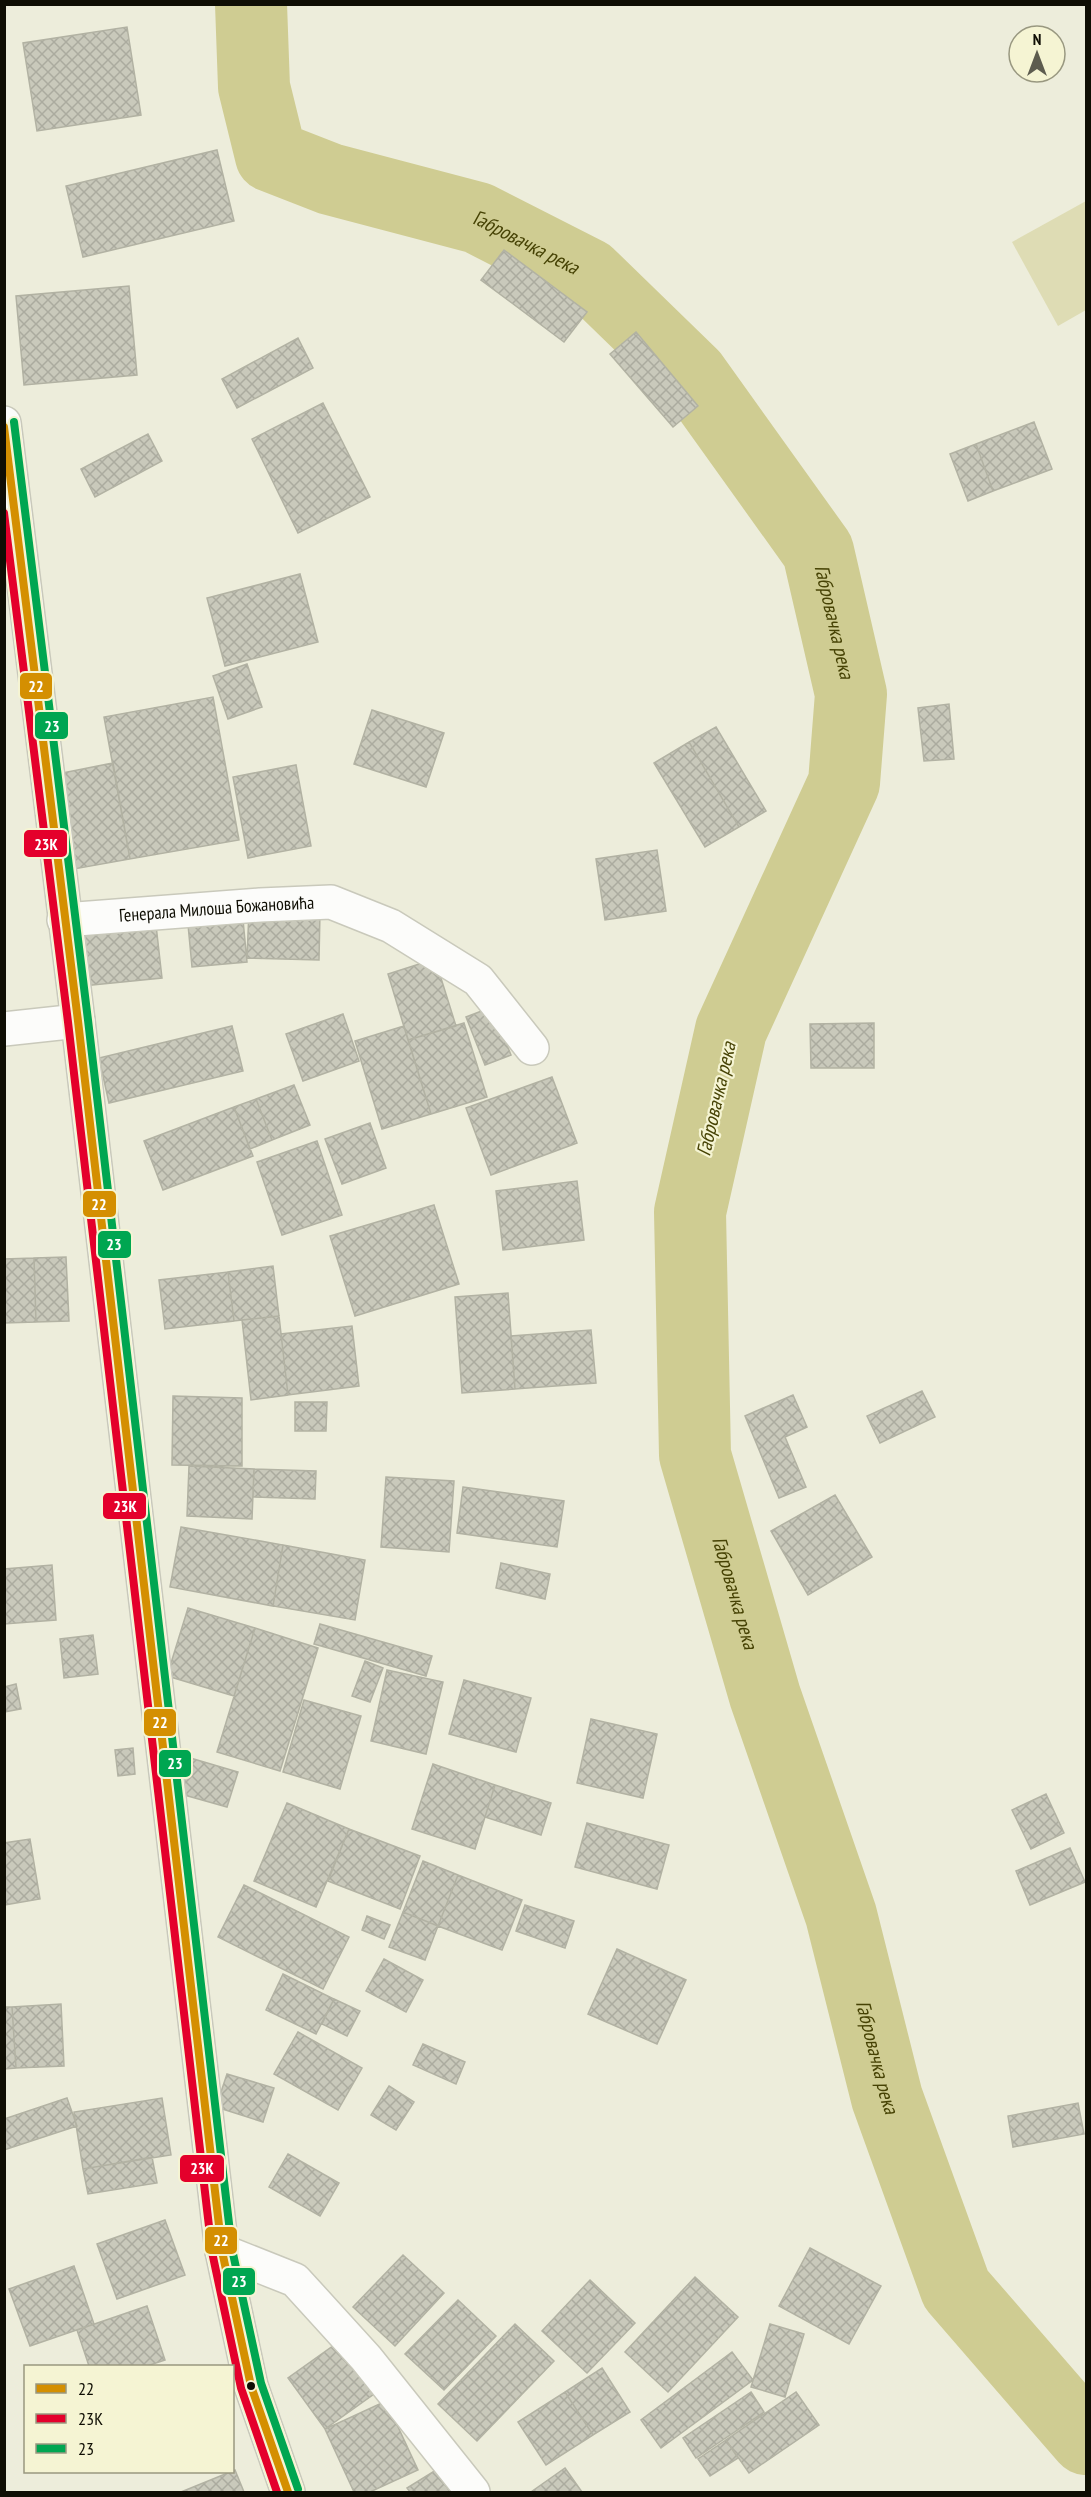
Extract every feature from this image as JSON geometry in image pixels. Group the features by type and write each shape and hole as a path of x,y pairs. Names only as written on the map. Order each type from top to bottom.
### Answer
{"street":[{"path":"4,423 78,1021 222,2251 251,2386 288,2493"},
{"name":"Генерала Милоша Божановића","path":"64,920 331,902 391,926 478,980 532,1048"},
{"path":"4,1029 78,1021"},
{"path":"222,2251 295,2280 366,2358 473,2493"}],"shaded area":[{"path":"1086,201 1086,310 1058,326 1012,242"}],"building":[{"path":"127,27 141,115 37,131 23,43"},
{"path":"217,150 234,221 83,257 66,186"},
{"path":"504,250 587,312 564,342 481,280"},
{"path":"129,286 137,375 24,385 16,296"},
{"path":"636,332 698,406 673,427 610,354"},
{"path":"298,338 313,368 237,408 222,379"},
{"path":"323,403 370,497 298,533 252,439"},
{"path":"1034,422 1052,469 993,491 976,444"},
{"path":"148,434 162,461 95,497 81,469"},
{"path":"976,444 993,491 968,501 950,454"},
{"path":"300,574 318,642 225,666 207,598"},
{"path":"247,664 262,707 228,719 213,676"},
{"path":"213,697 239,840 130,859 104,717"},
{"path":"949,704 954,759 924,761 918,708"},
{"path":"372,710 444,733 426,787 354,764"},
{"path":"716,727 766,811 739,827 689,742"},
{"path":"689,742 739,827 705,847 654,763"},
{"path":"113,763 130,859 74,869 57,774"},
{"path":"296,765 311,846 248,858 233,777"},
{"path":"657,850 666,911 605,920 596,859"},
{"path":"242,909 247,962 192,967 187,914"},
{"path":"249,910 320,912 319,960 247,958"},
{"path":"155,916 162,978 83,986 77,924"},
{"path":"435,959 456,1026 408,1040 388,974"},
{"path":"492,1007 511,1055 485,1065 466,1017"},
{"path":"343,1014 359,1061 303,1081 286,1034"},
{"path":"464,1023 487,1097 431,1114 408,1040"},
{"path":"874,1023 874,1068 811,1068 810,1024"},
{"path":"232,1026 243,1071 109,1103 99,1058"},
{"path":"404,1026 431,1114 382,1129 355,1041"},
{"path":"552,1077 577,1143 491,1175 466,1108"},
{"path":"294,1085 310,1125 272,1140 256,1099"},
{"path":"256,1099 272,1140 250,1149 234,1107"},
{"path":"234,1107 253,1156 163,1190 144,1141"},
{"path":"370,1123 386,1168 342,1184 325,1139"},
{"path":"317,1141 342,1215 282,1235 257,1162"},
{"path":"577,1181 584,1240 503,1250 496,1191"},
{"path":"434,1205 459,1284 355,1316 330,1236"},
{"path":"66,1257 69,1321 36,1322 34,1258"},
{"path":"34,1258 36,1322 4,1323 4,1259"},
{"path":"273,1266 279,1316 234,1321 228,1272"},
{"path":"228,1272 234,1321 165,1329 159,1280"},
{"path":"508,1293 515,1389 462,1393 455,1297"},
{"path":"279,1316 288,1395 251,1400 242,1320"},
{"path":"352,1326 359,1386 288,1395 281,1334"},
{"path":"591,1330 596,1383 515,1389 511,1336"},
{"path":"922,1391 935,1417 880,1443 867,1416"},
{"path":"793,1395 807,1427 785,1437 806,1487 779,1498 745,1416"},
{"path":"173,1396 242,1398 242,1466 172,1465"},
{"path":"295,1402 327,1402 326,1431 295,1431"},
{"path":"189,1466 254,1469 252,1519 187,1516"},
{"path":"254,1469 316,1471 315,1499 253,1497"},
{"path":"386,1477 454,1481 449,1552 381,1547"},
{"path":"463,1487 564,1501 557,1547 457,1533"},
{"path":"835,1495 872,1557 808,1595 771,1531"},
{"path":"181,1527 283,1545 273,1606 170,1587"},
{"path":"283,1545 365,1560 355,1620 273,1606"},
{"path":"501,1563 550,1574 545,1599 496,1588"},
{"path":"52,1565 56,1620 4,1624 4,1569"},
{"path":"188,1608 255,1628 234,1696 167,1676"},
{"path":"320,1624 432,1656 426,1676 314,1644"},
{"path":"255,1628 318,1648 280,1771 217,1752"},
{"path":"93,1635 98,1674 64,1678 60,1639"},
{"path":"365,1661 383,1668 370,1702 352,1696"},
{"path":"387,1670 443,1682 426,1754 371,1741"},
{"path":"464,1680 531,1698 516,1752 449,1734"},
{"path":"16,1684 21,1709 4,1712 4,1687"},
{"path":"304,1700 361,1716 340,1789 283,1772"},
{"path":"591,1719 657,1734 643,1798 577,1783"},
{"path":"133,1748 135,1774 118,1776 115,1750"},
{"path":"187,1757 238,1772 227,1807 177,1793"},
{"path":"433,1764 495,1785 475,1849 412,1829"},
{"path":"495,1785 551,1803 541,1835 485,1817"},
{"path":"1046,1794 1064,1833 1031,1849 1012,1810"},
{"path":"287,1803 349,1829 316,1907 254,1881"},
{"path":"587,1823 669,1845 657,1889 575,1867"},
{"path":"349,1829 420,1856 400,1909 328,1881"},
{"path":"30,1839 40,1899 4,1905 4,1843"},
{"path":"1070,1848 1085,1882 1030,1905 1016,1871"},
{"path":"423,1861 458,1875 438,1926 403,1912"},
{"path":"458,1875 522,1900 502,1950 438,1926"},
{"path":"244,1885 349,1937 323,1989 218,1937"},
{"path":"525,1905 574,1921 565,1948 516,1931"},
{"path":"403,1912 438,1926 425,1960 389,1947"},
{"path":"367,1916 390,1925 384,1939 362,1930"},
{"path":"617,1949 686,1980 657,2044 588,2014"},
{"path":"384,1959 423,1980 406,2012 366,1991"},
{"path":"283,1974 334,1999 316,2034 266,2010"},
{"path":"334,1999 360,2011 347,2036 322,2024"},
{"path":"61,2004 64,2066 16,2068 12,2007"},
{"path":"4,2007 12,2007 16,2068 4,2069"},
{"path":"298,2032 362,2068 338,2110 274,2074"},
{"path":"423,2044 465,2062 456,2084 413,2065"},
{"path":"227,2074 274,2088 263,2122 216,2107"},
{"path":"389,2086 414,2102 396,2130 371,2115"},
{"path":"67,2098 77,2126 4,2150 4,2119"},
{"path":"162,2098 171,2155 83,2169 74,2112"},
{"path":"1078,2103 1084,2134 1013,2147 1008,2116"},
{"path":"288,2154 339,2183 320,2216 269,2187"},
{"path":"152,2157 157,2183 88,2194 83,2169"},
{"path":"165,2220 185,2275 117,2299 97,2244"},
{"path":"810,2248 881,2286 849,2344 779,2306"},
{"path":"403,2255 444,2293 395,2346 353,2307"},
{"path":"74,2266 94,2324 30,2346 9,2289"},
{"path":"695,2277 738,2317 668,2392 625,2352"},
{"path":"590,2280 635,2323 587,2373 542,2331"},
{"path":"458,2300 496,2336 444,2390 405,2354"},
{"path":"147,2306 165,2360 150,2365 89,2365 77,2330"},
{"path":"515,2324 554,2361 477,2441 438,2404"},
{"path":"770,2324 804,2334 785,2397 751,2387"},
{"path":"337,2343 374,2394 325,2429 288,2378"},
{"path":"732,2352 753,2380 661,2448 641,2420"},
{"path":"602,2368 630,2412 593,2435 565,2392"},
{"path":"565,2392 593,2435 546,2465 518,2422"},
{"path":"751,2392 764,2412 696,2458 683,2438"},
{"path":"796,2392 819,2425 749,2473 726,2440"},
{"path":"386,2401 418,2470 370,2492 354,2492 325,2429"},
{"path":"726,2440 738,2458 710,2476 698,2459"},
{"path":"565,2468 582,2492 531,2492"},
{"path":"234,2470 244,2492 181,2492 228,2473 234,2473"},
{"path":"436,2470 450,2492 410,2492 407,2488"}],"waterway":[{"name":"Габровачка река","path":"251,4 254,87 271,156 330,179 478,218 588,274 692,375 818,551 851,694 844,783 731,1030 690,1212 695,1455 765,1696 841,1915 887,2098 956,2289 1086,2439"}],"transit line":[{"name":"23","path":"14,422 88,1020 232,2249 261,2383 298,2489"},
{"name":"22","path":"4,427 78,1021 222,2251 251,2386 288,2492"},
{"name":"23К","path":"4,513 68,1022 212,2252 241,2388 277,2492"}]}
